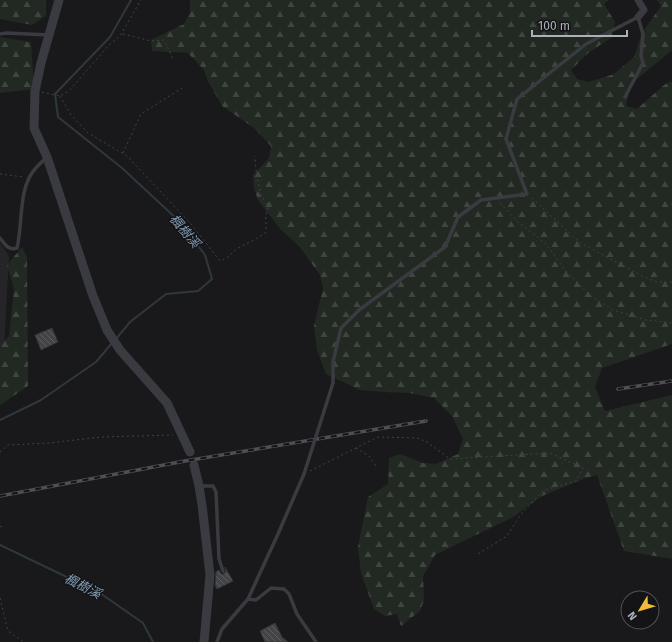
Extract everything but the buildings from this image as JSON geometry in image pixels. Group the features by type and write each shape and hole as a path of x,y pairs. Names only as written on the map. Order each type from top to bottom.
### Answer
{"street":[{"path":"60,0 40,63 35,91 34,128 47,157 93,296 107,330 120,350 167,403 190,452"},
{"path":"638,0 644,10 638,17"},
{"path":"194,465 199,486 210,575 204,642"}],"lane":[{"path":"217,642 222,629 248,599 250,591 278,534 304,474 333,383 333,362 341,328 360,310 445,247 458,218 481,200 527,194 506,139 517,99 586,44 638,17 643,34 641,56 643,63 625,97"},
{"path":"0,34 50,35"},
{"path":"0,238 8,248 17,248 20,236 22,198 34,169 47,157"},
{"path":"199,486 213,486 216,492 219,559 223,571"},
{"path":"248,599 256,600 271,588 284,589 289,594 297,614 316,642"}],"path":[{"path":"35,91 60,96 69,91 110,44 122,34 142,0"},
{"path":"122,34 151,41 164,40 174,61"},
{"path":"123,154 141,114 182,88"},
{"path":"60,96 71,115 88,133 127,156 191,224 220,261 229,258 236,250 266,232 266,214 268,208 262,197 257,180 254,156"},
{"path":"0,174 29,178"},
{"path":"527,194 579,242 657,282 672,282"},
{"path":"496,198 518,222 546,244 565,270 591,296 613,310 646,320 672,323"},
{"path":"0,452 8,446 101,437 182,434"},
{"path":"304,474 355,447 378,437 417,438 427,442 450,459 550,453 583,468 576,481 544,490 521,514 507,536 478,554"},
{"path":"355,447 369,456 376,466"},
{"path":"0,526 4,528"},
{"path":"0,598 8,631 24,642"}],"shaded area":[{"path":"0,243 9,256 4,349 0,351"}],"green space":[{"path":"0,0 46,0 46,16 32,25 0,19"},
{"path":"190,0 609,0 604,4 615,22 612,37 587,54 571,70 577,79 589,82 614,74 634,57 642,33 661,6 657,0 672,0 672,50 631,84 626,106 637,109 664,85 672,81 672,344 602,368 595,387 605,411 672,395 672,559 624,551 597,475 542,496 513,517 435,555 423,576 424,600 420,611 401,626 397,614 385,616 374,609 361,573 358,547 368,497 388,484 389,458 400,454 423,463 436,464 458,454 463,439 452,416 434,398 410,393 360,390 326,374 317,350 314,326 323,288 320,275 299,246 281,230 258,200 254,188 253,175 269,158 271,146 254,128 222,106 208,81 204,70 188,53 152,51 151,40 184,24 190,13"},
{"path":"0,37 31,42 34,89 0,93"},
{"path":"22,247 27,257 28,386 0,405 0,346 9,336 14,289 7,265"}],"waterway":[{"name":"楓樹溪","path":"116,339 130,322 166,294 198,291 212,279 205,255 179,221 122,168 58,117 55,94 110,37 131,0"},
{"name":"楓樹溪","path":"0,420 41,400 96,362 112,343"},
{"name":"楓樹溪","path":"0,545 100,593 143,623 153,642"}],"railway":[{"path":"618,389 672,381"},
{"path":"0,496 185,461 426,421"}]}
